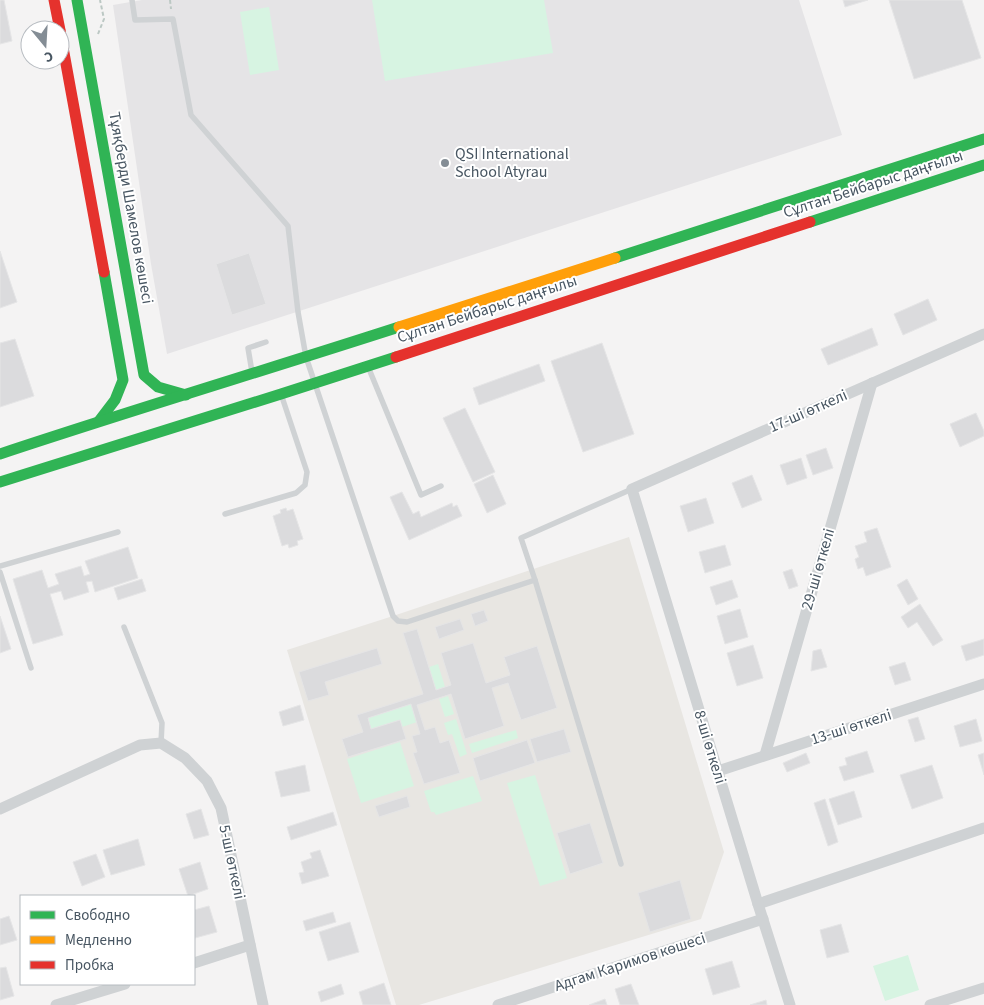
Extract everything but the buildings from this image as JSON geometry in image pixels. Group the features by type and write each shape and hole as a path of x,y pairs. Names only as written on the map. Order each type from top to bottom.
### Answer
{"main road":[{"path":"54,0 58,20"},
{"name":"Тұяқберди Шамелов көшесі","path":"76,0 144,375 158,387 186,395"},
{"path":"67,70 123,380 116,400 99,421"},
{"name":"Сұлтан Бейбарыс даңғылы","path":"0,454 984,139"},
{"name":"Сұлтан Бейбарыс даңғылы","path":"0,482 281,394 984,165"}],"street":[{"name":"17-ші өткелі","path":"632,489 984,334"},
{"name":"29-ші өткелі","path":"765,755 872,383"},
{"name":"8-ші өткелі","path":"632,489 790,1005"},
{"name":"13-ші өткелі","path":"718,771 984,684"},
{"path":"0,809 140,745 161,743"},
{"name":"5-ші өткелі","path":"161,743 185,758 207,781 221,808 263,1005"},
{"path":"758,904 984,828"},
{"name":"Адгам Каримов көшесі","path":"498,1005 763,919"},
{"path":"195,963 250,946"},
{"path":"56,1005 122,985"},
{"path":"930,1005 967,1000 984,988"}],"lane":[{"path":"132,0 134,20 172,19 190,115 288,226 298,312 306,357 393,616 398,621 407,622 535,580"},
{"path":"252,374 248,348 266,342"},
{"path":"367,365 421,495 441,486"},
{"path":"225,514 296,493 305,484 307,472 281,394"},
{"path":"621,864 521,538 632,489"},
{"path":"0,566 118,532"},
{"path":"0,572 31,668"},
{"path":"124,627 162,723 161,743"}],"shaded area":[{"name":"QSI International School Atyrau","path":"142,0 799,0 842,135 167,354 151,264 113,5"},
{"path":"629,537 724,852 701,919 419,1005 396,1005 287,650"}],"green space":[{"path":"372,0 544,0 553,53 385,81"},
{"path":"269,7 279,70 250,75 240,12"},
{"path":"438,664 445,687 436,690 429,667"},
{"path":"448,696 454,714 445,717 439,699"},
{"path":"411,704 417,722 402,727 399,720 371,729 368,718"},
{"path":"456,719 467,754 460,757 452,734 448,735 444,723"},
{"path":"516,730 518,738 472,753 469,744"},
{"path":"400,742 414,786 361,803 347,759"},
{"path":"535,775 567,878 540,886 507,783"},
{"path":"473,776 482,801 436,815 434,812 431,812 424,791"},
{"path":"908,955 919,990 885,1001 873,966"}],"traffic: fast":[{"path":"77,0 144,375 158,387 186,395"},
{"path":"615,258 984,139"},
{"path":"810,222 984,165"},
{"path":"99,421 115,400 123,380 104,272"},
{"path":"0,454 399,327"},
{"path":"0,482 396,357"}],"traffic: slow":[{"path":"399,327 615,258"}],"traffic: jam":[{"path":"54,0 58,20"},
{"path":"67,70 104,272"},
{"path":"396,357 810,222"}],"place":[{"name":"QSI International School Atyrau","path":"445,163"}]}
